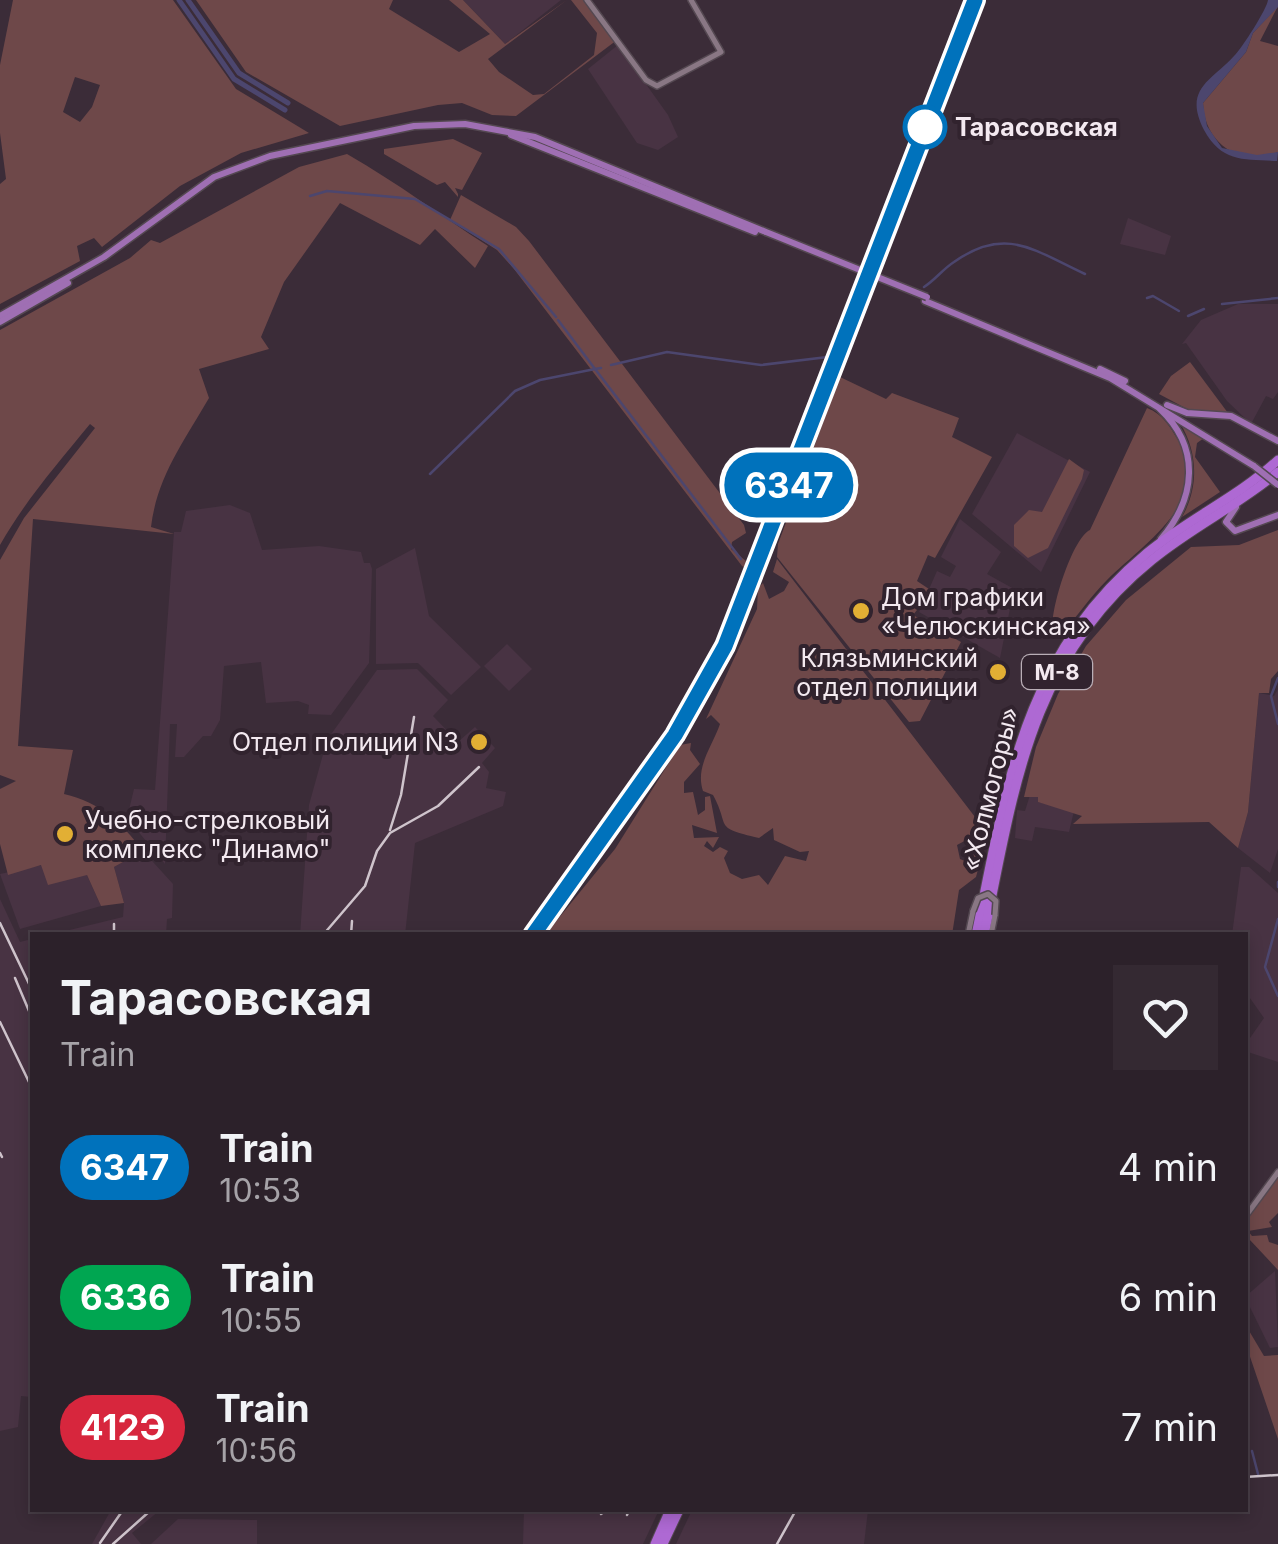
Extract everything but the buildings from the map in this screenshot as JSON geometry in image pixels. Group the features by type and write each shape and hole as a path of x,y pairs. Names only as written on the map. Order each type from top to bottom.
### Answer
{"highway":[{"name":"«Холмогоры»","path":"973,932 1012,764 1035,697 1088,613 1154,547 1278,460"},
{"name":"«Холмогоры»","path":"989,932 1022,755 1060,666 1094,618 1138,572 1278,472"},
{"path":"655,1544 669,1512"},
{"path":"663,1544 678,1512"}],"main road":[{"path":"587,0 652,85 660,85 721,52 691,0"},
{"path":"0,319 104,257 187,193 238,166 414,126 493,130 517,134 1083,361 1187,413 1232,416 1278,441"},
{"path":"926,299 1148,398 1222,444"},
{"path":"1148,398 1177,427 1190,467 1182,510 1154,547"},
{"path":"1167,404 1278,485"},
{"path":"1253,492 1228,515 1229,528 1240,530 1278,515"},
{"path":"972,932 978,898 988,894 996,901 996,916 989,932"},
{"path":"1248,1213 1278,1172"}],"shaded area":[{"path":"13,0 173,0 236,89 309,133 241,153 180,186 102,247 94,238 77,246 80,261 0,304 0,184 6,179 0,133 0,65","holes":["75,77 100,85 92,107 80,122 63,112"]},
{"path":"196,0 393,0 389,9 459,52 490,34 449,0 463,0 505,44 567,0 488,59 499,72 533,95 544,94 594,55 597,33 571,0 583,0 617,40 516,116 492,115 462,103 340,126 246,72"},
{"path":"463,0 561,0 505,44"},
{"path":"1268,0 1278,0 1278,7 1253,33 1246,52 1203,103 1207,126 1222,148 1257,155 1278,152 1277,161 1226,154 1204,130 1197,105 1202,87 1238,52"},
{"path":"1278,6 1260,41 1278,46 1278,152 1250,157 1217,140 1205,117 1203,103 1246,52 1253,33"},
{"path":"618,45 668,115 678,137 658,150 637,143 588,69"},
{"path":"453,139 482,153 462,190 455,188 458,197 445,182 437,185 384,154 384,149"},
{"path":"347,154 488,246 475,268 435,229 420,245 340,203 284,282 261,337 269,349 199,369 209,398 165,476 151,527 174,534 33,519 18,746 73,750 64,794 89,802 109,815 143,851 114,867 124,903 101,906 87,875 48,885 41,865 8,875 0,844 0,789 16,781 0,775 0,560 24,518 95,428 90,424 54,468 0,545 0,330 130,258 151,240 160,243 299,167"},
{"path":"461,195 516,227 529,241 744,525 746,533 732,542 731,549 751,565 750,571 742,566 514,269 497,250 450,220"},
{"path":"1128,218 1171,236 1165,255 1120,244"},
{"path":"1238,304 1278,304 1278,392 1273,399 1266,396 1251,424 1227,401 1186,343 1182,344 1201,320"},
{"path":"1190,362 1228,413 1189,410 1159,394 1171,376"},
{"path":"840,377 886,399 892,393 959,418 952,437 992,457 935,558 928,555 917,581 932,591 913,615 961,642 920,721 909,722 777,557 778,544"},
{"path":"1147,408 1169,426 1187,462 1187,483 1181,502 1155,536 1107,580 1061,634 1053,633 1054,610 1069,561 1090,530"},
{"path":"1180,423 1204,438 1197,443 1195,457 1220,492 1182,517 1188,506 1194,470 1190,446"},
{"path":"1017,433 1090,472 1041,572 972,514"},
{"path":"1069,459 1084,470 1082,479 1048,548 1028,558 1014,546 1014,525 1029,510 1042,512"},
{"path":"230,505 250,513 262,550 319,546 361,552 364,563 370,563 372,569 369,663 331,715 308,714 309,705 298,701 266,703 261,662 224,666 220,720 211,736 203,736 184,757 175,757 177,724 170,724 165,864 127,818 134,789 155,790 174,532 181,532 186,511"},
{"path":"960,519 1001,552 987,574 1014,589 1000,658 919,612 937,571 950,577 956,566 941,557"},
{"path":"1278,530 1278,671 1271,679 1269,693 1259,693 1248,812 1238,848 1209,822 1073,824 1082,816 1038,802 1038,797 1024,797 1036,747 1058,694 1086,646 1126,600 1191,547 1239,545"},
{"path":"415,548 429,616 481,667 451,695 418,663 376,664 376,569"},
{"path":"777,559 985,830 957,845 960,859 970,863 975,859 972,849 986,839 976,877 959,890 952,932 547,932 615,849 680,745 691,743 690,750 700,764 684,782 684,793 693,792 698,815 705,810 705,797 710,796 717,833 692,825 694,838 719,837 713,848 707,841 704,846 713,852 720,847 728,851 724,858 730,873 742,879 759,875 768,885 785,856 806,861 809,851 800,852 774,840 773,828 759,838 725,825 713,795 703,791 701,782 703,765 720,724 711,715 706,719 757,609 758,588 763,583 769,599 784,591 789,582 773,572"},
{"path":"507,644 532,669 509,691 484,666"},
{"path":"417,669 448,700 433,716 458,742 475,727 495,748 482,763 489,772 486,788 506,792 503,806 415,843 405,932 300,932 309,805 327,740 377,670"},
{"path":"1278,689 1278,849 1270,873 1238,848 1248,812 1259,693 1274,696"},
{"path":"1030,795 1039,797 1038,802 1074,811 1069,832 1035,827 1032,841 1015,838 1017,810 1025,811"},
{"path":"143,851 173,884 172,918 167,919 166,932 61,932 123,917 124,903 114,867"},
{"path":"42,865 87,875 101,906 20,929 0,874"},
{"path":"1241,867 1249,867 1278,893 1278,1062 1248,1052 1250,1038 1264,1018 1248,995 1248,932 1232,932"},
{"path":"0,899 20,942 30,940 30,1397 21,1396 18,1427 0,1431"},
{"path":"1278,1176 1278,1213 1269,1222 1272,1227 1248,1231 1248,1218"},
{"path":"1248,1231 1252,1236 1267,1235 1269,1242 1278,1245 1278,1270 1249,1239"},
{"path":"1275,1271 1278,1347 1270,1348 1248,1303 1248,1294"},
{"path":"1248,1329 1264,1356 1278,1355 1278,1439 1248,1351"},
{"path":"110,1512 158,1512 132,1533 141,1544 92,1544"},
{"path":"524,1512 658,1512 643,1544 523,1544"},
{"path":"691,1512 868,1512 864,1544 676,1544"},
{"path":"178,1519 257,1520 257,1544 151,1544"}],"waterway":[{"path":"179,0 234,79 285,110"},
{"path":"188,0 239,73 288,103"},
{"path":"310,196 327,191 415,199 499,249 556,317"},
{"path":"924,287 973,251 1005,243 1035,250 1085,274"},
{"path":"1147,298 1153,296 1179,311"},
{"path":"1222,304 1278,298"},
{"path":"1188,316 1204,309"},
{"path":"558,320 595,369 601,368"},
{"path":"611,365 667,352 761,365 836,356"},
{"path":"430,474 515,391 540,380 595,369 741,559"},
{"path":"1278,678 1271,696 1278,724"},
{"path":"1278,882 1278,887"},
{"path":"1278,919 1265,967 1278,996"},
{"path":"1252,1451 1258,1474"}],"railway":[{"path":"537,932 675,738 733,633 979,0"},
{"path":"390,830 401,795 414,717"},
{"path":"326,932 365,886 377,851 390,833 438,806 479,767"},
{"path":"351,932 352,921"},
{"path":"0,923 30,986"},
{"path":"114,924 114,932"},
{"path":"15,978 30,1013"},
{"path":"0,1022 29,1082"},
{"path":"0,1153 2,1157"},
{"path":"1248,1477 1278,1475"},
{"path":"100,1543 122,1512"},
{"path":"113,1544 149,1512"},
{"path":"777,1544 795,1512"}],"train":[{"name":"6347","path":"535,932 675,735 725,646 975,0"}],"place":[{"name":"Тарасовская","path":"925,127"},
{"name":"Дом графики «Челюскинская»","path":"861,611"},
{"name":"Клязьминский отдел полиции","path":"998,672"},
{"name":"Отдел полиции N3","path":"479,742"},
{"name":"Учебно-стрелковый комплекс \"Динамо\"","path":"65,834"}]}
